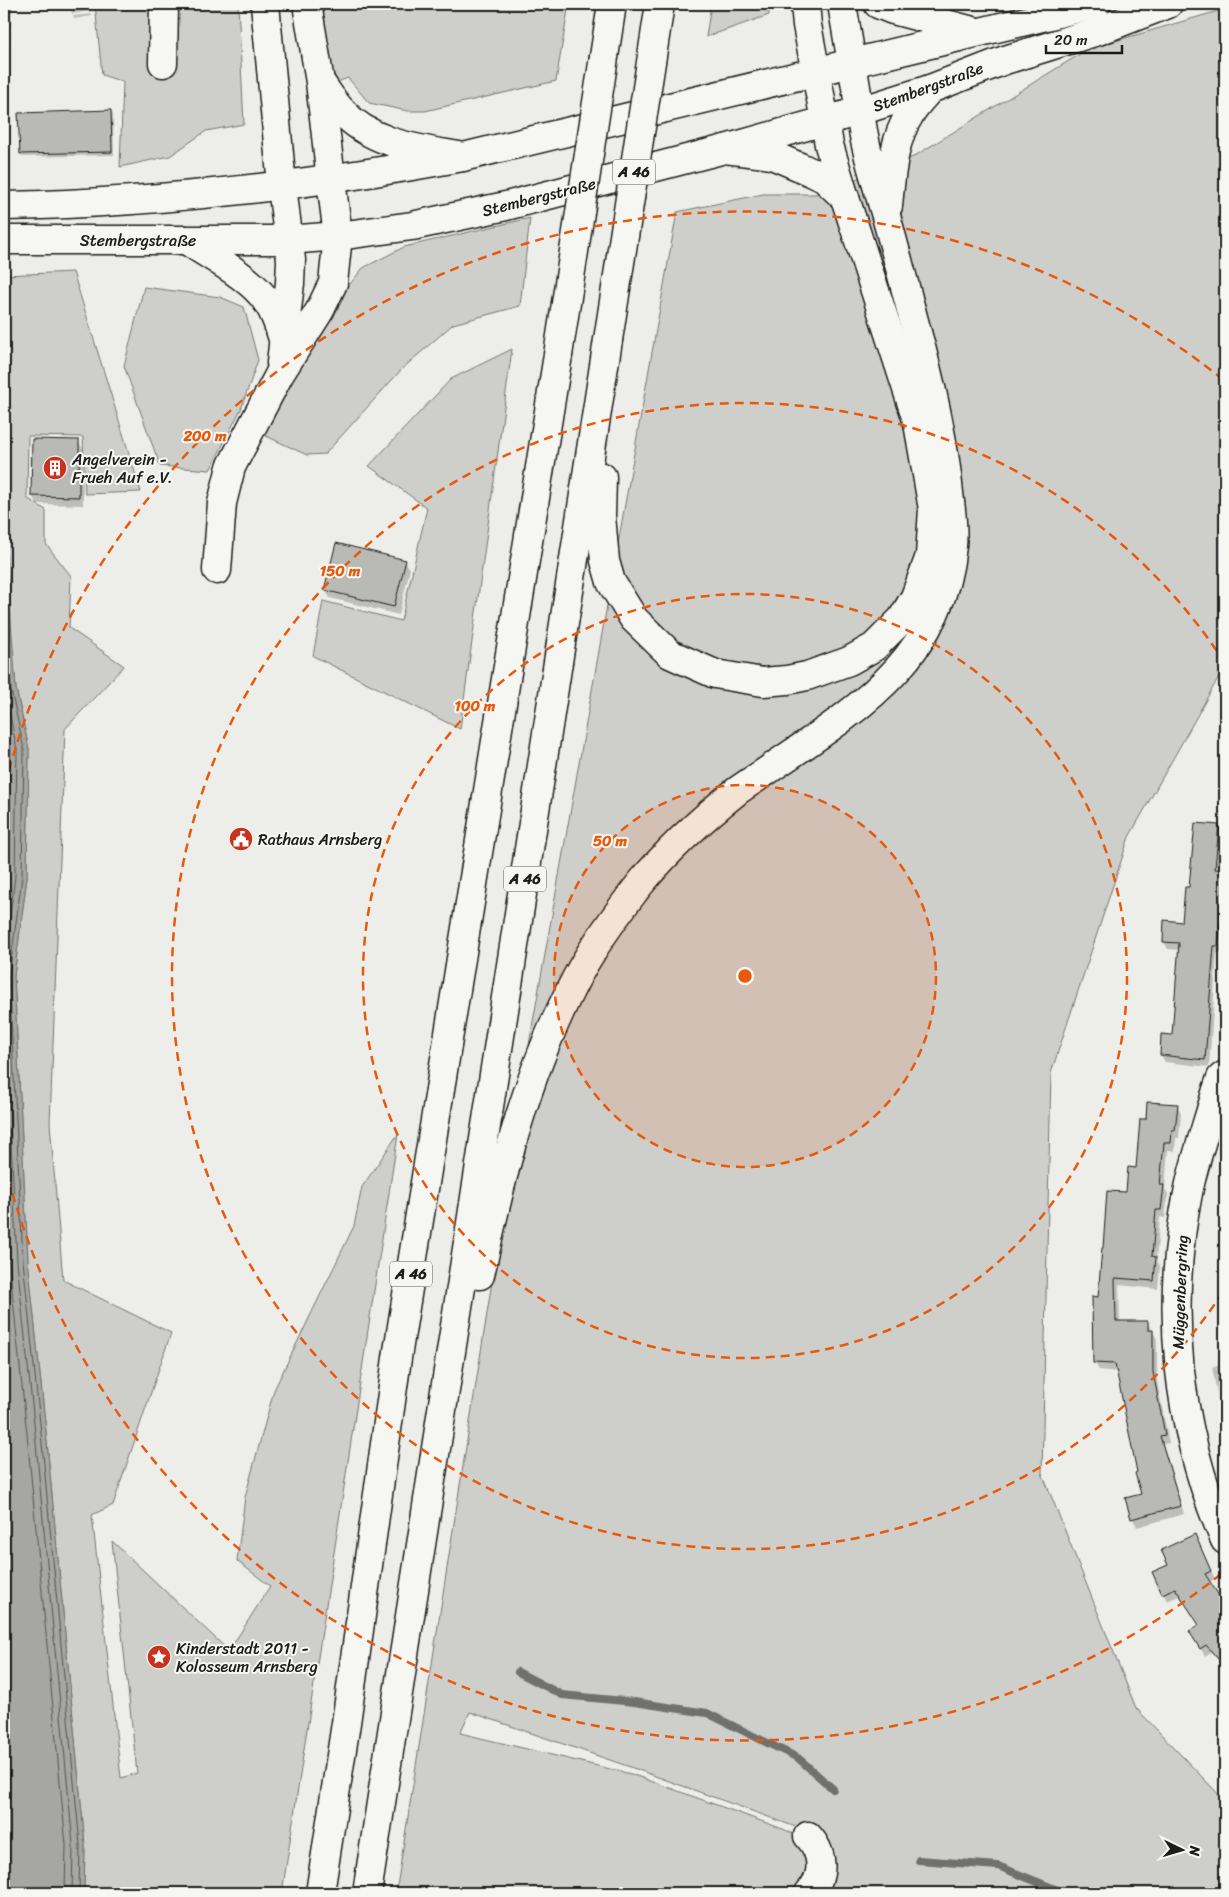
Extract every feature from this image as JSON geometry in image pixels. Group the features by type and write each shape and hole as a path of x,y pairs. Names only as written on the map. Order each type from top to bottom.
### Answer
{"main road":[{"path":"163,63 164,4"},
{"path":"265,4 291,260 284,343 279,375"},
{"path":"217,570 222,503 226,482 237,456 279,375 320,310 334,283 338,236 320,82 307,4"},
{"name":"A 46","path":"320,1893 346,1723 398,1351 558,355 612,4"},
{"name":"A 46","path":"367,1893 660,4"},
{"path":"608,347 601,516 604,561 611,582 634,619 670,654 715,674 763,682 807,676 849,661 874,647 902,619 915,597 930,556 934,509 918,423 829,145 807,25 806,4"},
{"path":"443,1403 469,1324 498,1195 525,1099 547,1039 587,958 641,883 676,845 739,790 862,704 892,677 913,651 927,629 942,594 949,567 953,521 948,466 933,394 863,136 853,62 842,4"},
{"path":"878,4 892,10 977,32"},
{"path":"15,206 138,200 282,186 331,180 463,157 1096,4"},
{"name":"Stembergstraße","path":"14,240 288,240 338,236 412,226 497,208 726,149 860,111 930,89 1005,60 1098,31 1168,4"},
{"path":"320,82 342,112 368,132 390,142 463,157"},
{"path":"886,217 895,150 900,134 910,113 930,89"},
{"path":"726,149 772,156 800,167 824,178 845,198"},
{"path":"186,240 245,280 262,294 277,320 284,343"},
{"name":"Müggenbergring","path":"1225,1075 1221,1078 1189,1190 1179,1254 1176,1320 1180,1374 1190,1433 1210,1504 1225,1540"},
{"path":"808,1836 819,1851 820,1860 818,1881 810,1892"}],"shaded area":[{"path":"4,4 15,4 11,9 5,83 8,172 4,172"},
{"path":"95,4 238,4 244,124 206,131 170,156 120,167 123,82 102,75"},
{"path":"319,4 569,4 556,81 425,111 408,111 369,103 348,78 337,82 329,63"},
{"path":"711,4 769,4 769,15 706,37"},
{"path":"1225,9 1225,666 1129,837 1051,1073 1042,1473 1136,1708 1225,1801 1225,1893 815,1893 824,1877 824,1861 818,1846 807,1831 470,1712 460,1733 631,1774 798,1836 811,1845 816,1856 816,1869 812,1882 803,1891 791,1893 396,1893 531,1033 677,212 763,194 816,194 913,157 1088,49"},
{"path":"530,218 520,306 453,324 402,369 325,454 307,455 264,435 332,306 363,268 404,247"},
{"path":"73,272 141,492 85,494 83,437 28,436 27,498 46,510 46,544 71,576 69,628 124,666 65,729 50,1123 63,1280 171,1333 113,1505 92,1515 121,1778 137,1773 112,1541 229,1651 270,1586 237,1561 245,1497 274,1390 354,1226 362,1187 398,1134 282,1893 84,1893 85,1845 28,1260 14,976 27,877 29,749 16,689 4,526 4,275"},
{"path":"144,287 220,297 244,307 258,360 241,409 210,470 160,466 124,366"},
{"path":"512,349 460,729 313,656 323,601 401,621 427,508 369,466 451,379"}],"water":[{"path":"4,526 16,689 29,749 27,877 14,976 28,1260 85,1845 84,1893 4,1893"}],"building":[{"path":"111,110 112,152 20,154 18,113"},
{"name":"Angelverein - Frueh Auf e.V.","path":"32,439 79,440 79,497 31,496"},
{"path":"336,543 406,560 394,607 324,590"},
{"path":"1195,823 1219,825 1215,869 1223,870 1224,882 1218,946 1214,946 1205,1060 1160,1055 1161,1034 1172,1035 1179,943 1163,942 1164,920 1182,922 1185,887 1189,887"},
{"path":"1147,1102 1178,1104 1175,1130 1172,1130 1171,1143 1164,1143 1160,1185 1164,1185 1161,1210 1156,1210 1152,1256 1156,1257 1154,1281 1115,1278 1116,1321 1148,1321 1148,1330 1153,1330 1153,1372 1165,1435 1160,1436 1181,1506 1131,1519 1125,1498 1141,1494 1135,1473 1137,1472 1115,1364 1093,1363 1092,1296 1098,1297 1107,1191 1126,1192 1128,1167 1136,1168 1140,1119 1146,1119"},
{"path":"1195,1534 1211,1571 1205,1574 1225,1605 1225,1667 1206,1645 1200,1649 1189,1631 1199,1625 1175,1588 1162,1594 1152,1572 1168,1565 1161,1550"}],"waterway":[{"path":"518,1672 562,1695 634,1702 707,1713 798,1758 833,1789"},
{"path":"919,1860 998,1866 1065,1893"}],"place":[{"name":"Angelverein - Frueh Auf e.V.","path":"55,468"},
{"name":"Rathaus Arnsberg","path":"241,839"},
{"name":"Kinderstadt 2011 - Kolosseum Arnsberg","path":"159,1657"}]}
